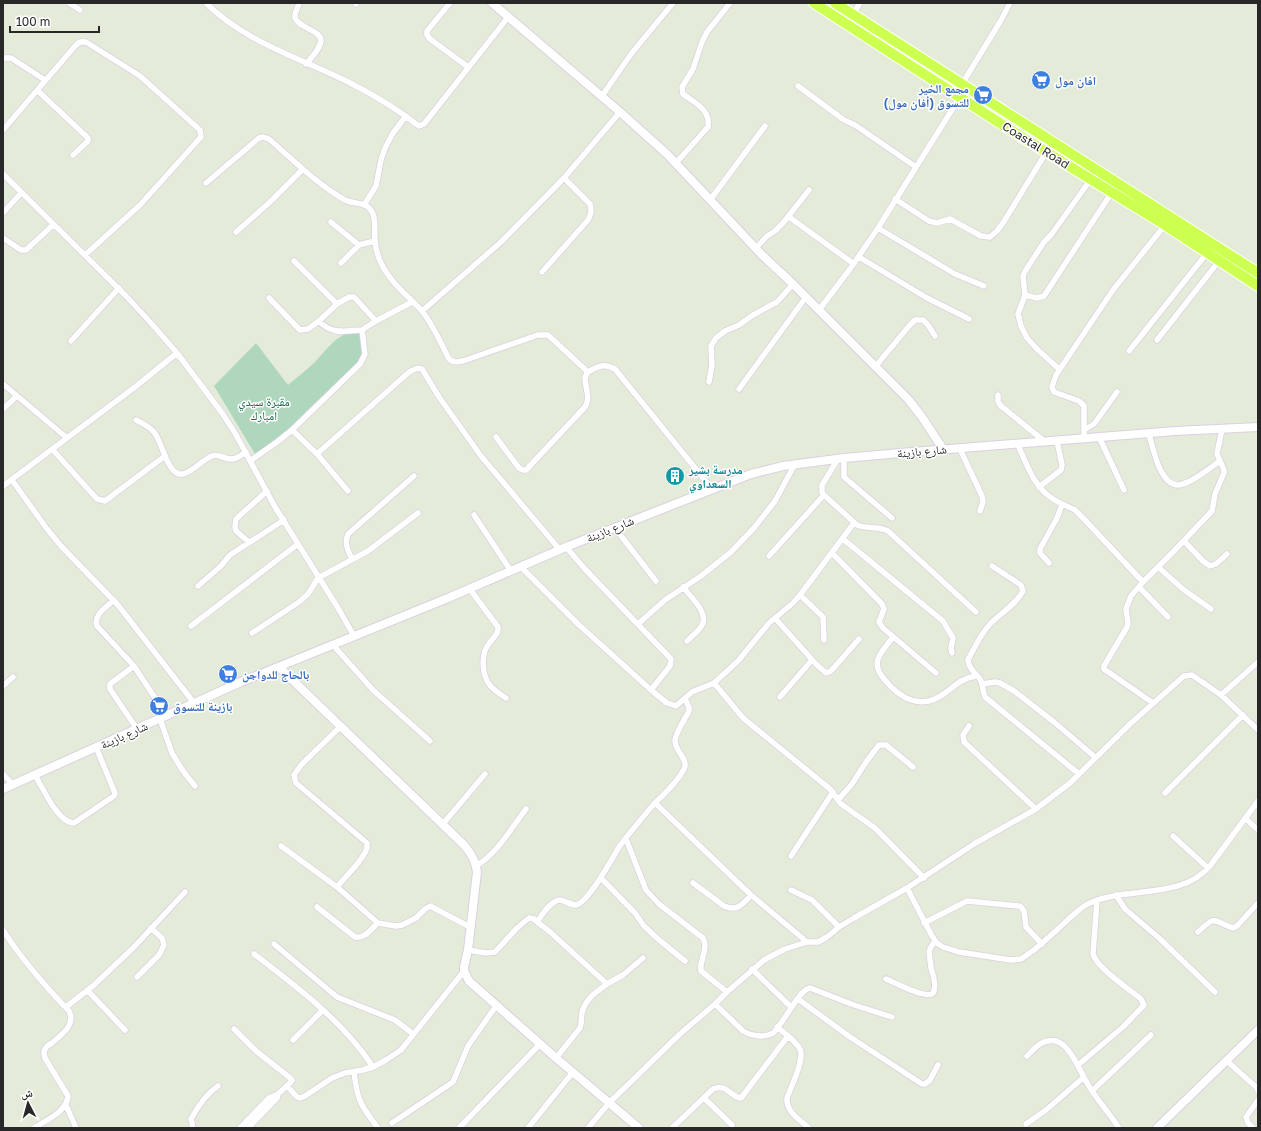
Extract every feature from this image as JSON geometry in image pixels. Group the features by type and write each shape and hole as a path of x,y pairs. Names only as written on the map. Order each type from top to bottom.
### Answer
{"highway":[{"name":"Coastal Road","path":"814,3 1012,131 1047,151 1165,225 1258,286"},
{"name":"Coastal Road","path":"835,3 1258,273"}],"street":[{"path":"69,3 80,10"},
{"path":"206,3 214,11 271,48 351,83 406,116 417,125 422,126 509,16"},
{"path":"299,3 295,13 296,18 300,24 317,34 321,41 306,64"},
{"path":"450,3 427,31 427,35 430,39 468,67"},
{"path":"492,3 602,96 676,163 756,248 913,404 943,449"},
{"path":"602,96 631,54 673,3"},
{"path":"676,163 708,127 709,121 705,111 684,94 682,87 693,69 698,49 707,32 730,3"},
{"path":"853,14 860,3"},
{"path":"962,84 1010,3"},
{"path":"3,130 76,45 80,42 86,42 140,76 200,130 201,136 198,141 140,205 85,255"},
{"path":"3,58 11,58 45,80"},
{"path":"798,86 844,120 855,125 916,167"},
{"path":"38,91 88,138 88,140 73,155"},
{"path":"819,310 859,257 960,96"},
{"path":"422,311 501,242 564,178 620,112"},
{"path":"364,205 376,186 380,160 385,148 393,133 406,116"},
{"path":"710,200 764,126"},
{"path":"206,183 259,138 263,137 269,139 322,184 350,203 364,205 370,208 373,214 375,241 381,264 388,275 422,311 449,359 453,362 456,363 463,361 538,334 548,334 588,372"},
{"path":"895,200 929,221 937,223 950,219 981,236 990,237 1003,223 1047,151"},
{"path":"236,232 270,202 303,169"},
{"path":"3,174 119,288 177,353 222,413 246,452 267,492 354,636"},
{"path":"542,272 588,220 592,209 590,204 564,178"},
{"path":"1059,369 1031,343 1021,326 1018,314 1020,305 1025,295 1023,277 1024,272 1044,242 1051,235 1091,179"},
{"path":"756,248 788,217 809,190"},
{"path":"1025,295 1036,298 1044,296 1112,192"},
{"path":"3,213 21,193"},
{"path":"788,217 854,264"},
{"path":"330,222 359,245"},
{"path":"3,238 21,250 26,250 53,224"},
{"path":"1084,438 1084,409 1081,402 1058,394 1053,390 1053,384 1059,369 1113,290 1165,225"},
{"path":"878,228 955,274 984,286"},
{"path":"341,263 359,245 375,241"},
{"path":"1129,352 1207,253"},
{"path":"859,257 927,298 969,319"},
{"path":"294,261 337,304"},
{"path":"1157,340 1219,261"},
{"path":"710,382 712,365 711,346 716,338 725,330 739,325 753,315 777,302 793,284"},
{"path":"71,341 119,288"},
{"path":"269,298 300,330 308,329 337,304 349,297 354,297 376,321"},
{"path":"739,389 806,297"},
{"path":"319,321 328,329 342,331 362,330 412,302"},
{"path":"876,367 908,326 915,320 923,320 935,336"},
{"path":"250,461 278,442 292,430 360,364 365,354 362,330"},
{"path":"3,486 135,387 177,353"},
{"path":"496,437 519,468 526,470 585,407 588,402 585,377 588,372 598,366 604,365 615,369 712,489"},
{"path":"317,454 408,373 414,369 422,369 439,397 481,456 563,548 638,624 670,659 670,666 651,690"},
{"path":"3,384 67,438"},
{"path":"1084,430 1094,424 1117,392"},
{"path":"998,395 1000,405 1044,441"},
{"path":"3,409 17,396"},
{"path":"136,420 154,431 174,472 179,475 185,474 215,455 231,459 237,458 246,452"},
{"name":"شارع بازينة","path":"3,789 241,682 521,567 563,548 712,489 767,469 841,458 960,447 1258,427"},
{"path":"1153,703 1104,668 1104,666 1127,628 1126,605 1131,596 1184,541 1214,507 1215,494 1224,473 1217,454 1222,429"},
{"path":"292,430 317,454 348,491"},
{"path":"1148,434 1164,478 1171,484 1184,484 1220,461"},
{"path":"1099,437 1124,490"},
{"path":"1039,487 1061,470 1062,465 1057,441"},
{"path":"1017,443 1033,478 1039,487 1046,494 1062,505 1074,510 1084,518 1143,582"},
{"path":"960,447 982,496 980,511"},
{"path":"52,449 96,499 105,502 165,456"},
{"path":"841,458 822,485 822,492 824,495 854,523 862,527 880,528 888,531 976,612"},
{"path":"841,458 844,477 892,518"},
{"path":"638,624 665,600 701,576 731,552 774,501 795,464"},
{"path":"352,559 345,545 348,534 414,476"},
{"path":"12,480 47,529 61,546 114,600 194,703"},
{"path":"249,542 236,531 234,523 236,519 267,492"},
{"path":"769,556 824,495"},
{"path":"1049,563 1040,553 1040,548 1058,518 1062,505"},
{"path":"252,633 299,602 308,594 318,578 368,551 418,513"},
{"path":"474,515 511,571"},
{"path":"198,586 221,566 230,555 284,520"},
{"path":"521,567 578,624 651,690 667,703 676,706 692,692 714,683 738,660 769,623 793,603 800,595 854,523"},
{"path":"615,528 656,581"},
{"path":"843,539 943,621 953,638 951,648 952,653"},
{"path":"1184,541 1203,561 1210,566 1216,564 1227,554"},
{"path":"191,626 298,544"},
{"path":"832,553 882,604 884,609 880,619 880,624 936,674"},
{"path":"992,566 1021,585 1023,591 1016,601 993,621 980,637 968,662 982,684 985,697 1079,774"},
{"path":"1158,567 1184,590 1210,609"},
{"path":"683,587 701,610 704,623 700,629 687,641"},
{"path":"1139,587 1168,617"},
{"path":"469,588 498,627 498,631 487,646 483,657 484,667 488,683 506,698"},
{"path":"800,595 823,617 824,640"},
{"path":"114,600 96,617 95,622 134,666 163,718 172,753 183,771 195,786"},
{"path":"775,618 824,673 829,673 859,639"},
{"path":"893,637 878,657 877,668 884,680 910,700 919,702 933,700 944,694 963,679 977,676"},
{"path":"333,645 373,690 430,741"},
{"path":"780,697 812,660"},
{"path":"1222,695 1258,662"},
{"path":"134,666 110,684 110,689 137,729"},
{"path":"279,667 469,850 477,872 468,950 464,971 401,1050 373,1067 346,1073 332,1078 302,1097 297,1097 287,1086"},
{"path":"588,1128 609,1103 680,1034 716,1004 752,969 776,953 806,942 818,942 827,937 840,927 924,878 974,844 1036,808 1059,792 1153,703 1184,676 1188,675 1196,678 1222,695 1258,730"},
{"path":"3,686 13,677"},
{"path":"982,684 995,682 1000,683 1014,691 1054,722 1095,757"},
{"path":"714,683 743,718 833,792 838,800 847,808 875,828 924,878"},
{"path":"537,922 554,902 558,900 572,905 579,905 600,878 626,839 684,769 684,761 676,746 675,736 689,711 689,707 685,699"},
{"path":"1165,793 1243,715"},
{"path":"969,726 963,735 964,742 1036,808"},
{"path":"337,887 367,850 368,843 296,783 294,775 302,764 340,727"},
{"path":"838,800 852,784 879,745 886,745 913,767"},
{"path":"35,775 59,814 66,820 74,823 114,796 116,793 96,747"},
{"path":"3,774 13,785"},
{"path":"442,825 485,774"},
{"path":"791,856 833,792"},
{"path":"907,888 924,923 935,941 943,947 953,951 1016,960 1025,956 1042,944 1088,903 1116,895 1176,887 1204,873 1258,800"},
{"path":"655,803 752,895 806,942"},
{"path":"476,866 484,862 492,854 526,808"},
{"path":"1245,818 1258,830"},
{"path":"1173,836 1208,868"},
{"path":"626,839 646,890 659,904 702,938 706,947 700,965 701,971 727,992"},
{"path":"281,846 337,887 378,922 390,926 402,925 416,918 430,906 470,927"},
{"path":"600,878 630,907 644,926 685,961"},
{"path":"693,883 724,906 729,908 738,908 742,906 752,895"},
{"path":"791,890 812,900 840,927"},
{"path":"66,1007 134,947 185,892"},
{"path":"1116,895 1125,909 1159,938 1215,992"},
{"path":"1078,1065 1123,1027 1144,1005 1141,999 1102,968 1095,960 1093,954 1097,900"},
{"path":"924,923 967,901 1019,906 1024,911 1026,928 1042,944"},
{"path":"1198,932 1208,922 1213,920 1218,920 1233,928 1237,926 1258,903"},
{"path":"317,907 355,937 359,938 364,936 378,922"},
{"path":"468,950 486,954 496,952 517,928 529,918 534,919 549,930 607,984"},
{"path":"136,977 159,955 164,945 162,938 151,928"},
{"path":"3,930 12,945 36,976 66,1007 72,1016 72,1022 62,1035 45,1049 43,1053 48,1064 68,1096 68,1102 64,1108 34,1128"},
{"path":"886,979 905,988 927,995 933,993 934,986 929,955 930,949 935,941"},
{"path":"274,944 337,997 395,1020 413,1034"},
{"path":"254,954 337,1022 354,1040 373,1067"},
{"path":"556,1058 580,1028 582,1023 582,1014 588,1000 607,984 623,975 643,958"},
{"path":"752,969 791,1007"},
{"path":"464,971 469,981 496,1006 639,1128"},
{"path":"716,1004 747,1034 771,1034 798,998 807,989 813,988 854,1005 892,1017"},
{"path":"87,990 125,1030"},
{"path":"798,998 850,1037 922,1084 925,1084 930,1080 938,1065"},
{"path":"392,1123 453,1082 468,1046 496,1006"},
{"path":"294,1040 323,1010"},
{"path":"777,1027 800,1049 801,1058 787,1098 787,1103 793,1114 809,1128"},
{"path":"234,1029 256,1051 291,1079 291,1082 287,1086 278,1094 269,1098 240,1128"},
{"path":"1157,1128 1258,1030"},
{"path":"1092,1091 1151,1035"},
{"path":"672,1128 713,1089 721,1087 741,1098 788,1036"},
{"path":"1027,1056 1038,1045 1044,1042 1057,1041 1066,1049 1078,1065 1092,1091 1120,1128"},
{"path":"459,1128 540,1044"},
{"path":"1227,1060 1257,1088 1258,1091"},
{"path":"354,1072 356,1092 362,1106 378,1128"},
{"path":"528,1128 573,1072"},
{"path":"1026,1124 1046,1110 1084,1077"},
{"path":"193,1128 191,1119 193,1115 207,1095 218,1086"},
{"path":"248,1128 277,1098 278,1094"},
{"path":"704,1098 732,1125"},
{"path":"1253,1128 1248,1123 1246,1117 1258,1100"},
{"path":"66,1105 76,1128"}],"green space":[{"name":"مقبرة سيدي امبارك","path":"351,331 364,334 363,359 292,426 283,437 255,454 214,386 256,343 288,385 312,365 335,341"}],"place":[{"name":"افان مول","path":"1041,80"},
{"name":"مجمع الخير للتسوق (أفان مول)","path":"983,95"},
{"name":"مدرسة بشير السعداوي","path":"675,476"},
{"name":"بالحاج للدواجن","path":"228,674"},
{"name":"بازينة للتسوق","path":"159,706"}]}
